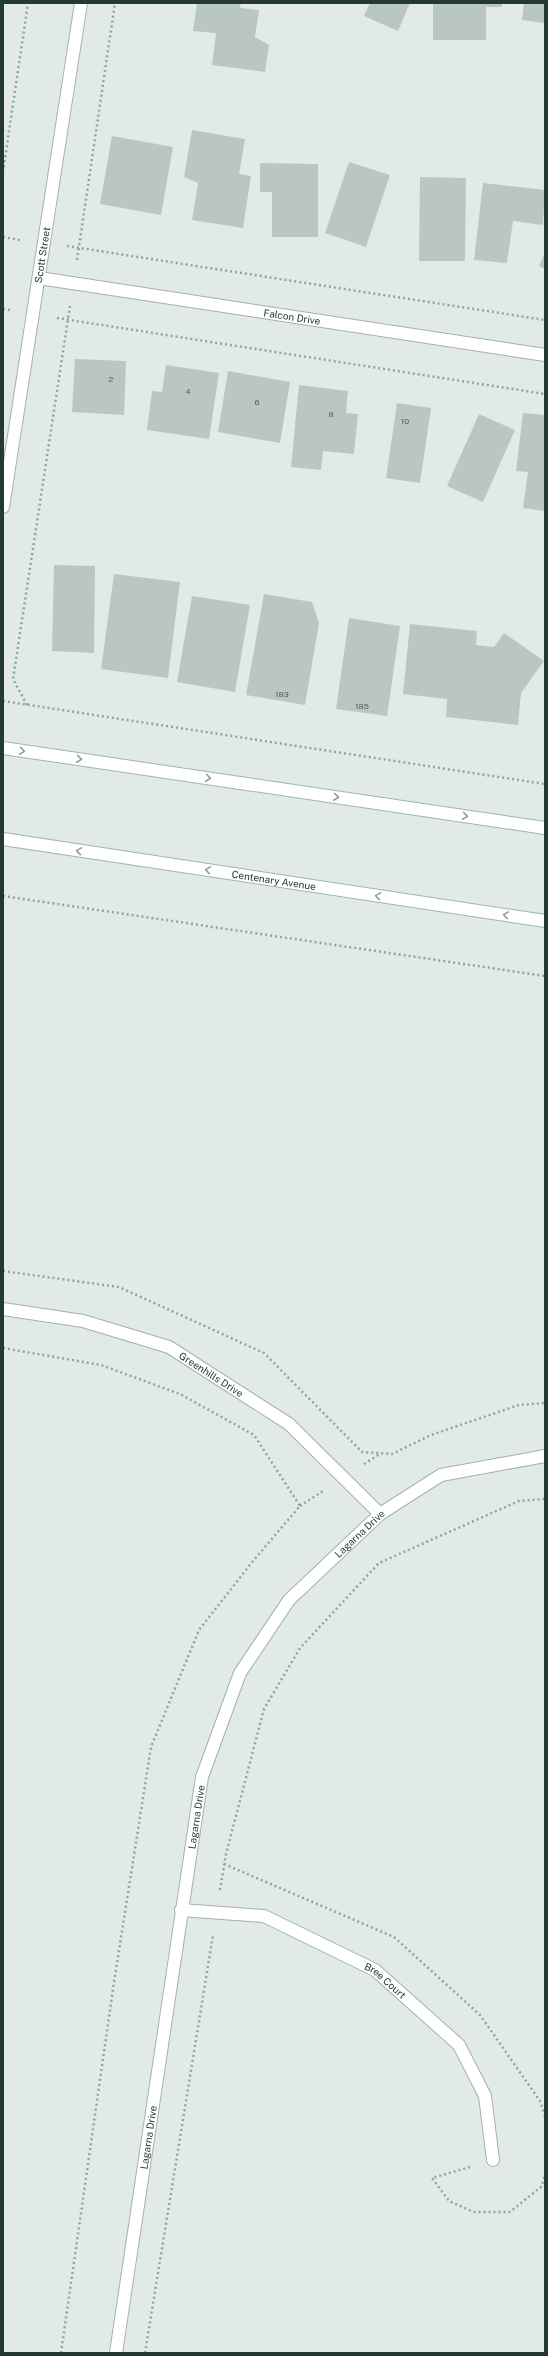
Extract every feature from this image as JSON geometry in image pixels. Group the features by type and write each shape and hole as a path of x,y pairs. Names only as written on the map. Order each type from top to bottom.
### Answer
{"street":[{"name":"Scott Street","path":"3,507 81,3"},
{"name":"Falcon Drive","path":"39,278 545,355"},
{"path":"3,748 545,828"},
{"name":"Centenary Avenue","path":"3,839 545,921"},
{"name":"Greenhills Drive","path":"3,1310 83,1322 169,1347 289,1424 380,1514"},
{"name":"Lagarna Drive","path":"116,2353 202,1777 240,1673 289,1600 380,1514 441,1475 545,1456"},
{"name":"Bree Court","path":"181,1910 264,1916 375,1970 459,2045 485,2096 493,2160"}],"path":[{"path":"3,172 28,3"},
{"path":"27,705 14,679 115,3"},
{"path":"3,237 545,320"},
{"path":"3,309 545,394"},
{"path":"3,701 545,784"},
{"path":"3,896 545,976"},
{"path":"3,1271 119,1287 264,1353 362,1452 392,1454 431,1435 512,1407 545,1402"},
{"path":"3,1348 101,1365 180,1394 254,1436 300,1506 253,1562 200,1630 151,1747 112,1990 61,2353"},
{"path":"145,2353 226,1854 264,1709 300,1648 379,1563 519,1501 545,1499"},
{"path":"493,2160 432,2178 449,2201 474,2212 510,2212 542,2186 545,2174"}],"building":[{"path":"197,3 241,3 240,8 259,10 255,37 269,45 265,72 212,65 216,33 193,31"},
{"path":"370,3 410,3 398,31 364,16"},
{"path":"433,3 502,3 502,7 486,7 486,40 433,40"},
{"path":"524,3 545,3 545,23 522,20"},
{"path":"192,130 245,139 239,174 251,176 243,228 192,220 198,183 184,177"},
{"path":"112,136 173,147 161,215 100,204"},
{"path":"349,162 390,175 366,247 325,233"},
{"path":"260,163 318,164 318,237 272,237 272,192 260,192"},
{"path":"420,177 466,178 465,261 419,261"},
{"path":"483,183 545,190 543,225 513,221 507,263 474,260"},
{"path":"545,252 545,269 539,266"},
{"path":"75,359 126,361 124,415 72,412"},
{"path":"166,365 219,373 209,439 147,430 152,391 162,392"},
{"path":"228,371 290,382 280,443 218,432"},
{"path":"299,385 348,391 346,413 358,414 354,454 323,451 321,470 291,467"},
{"path":"397,403 431,408 420,483 386,478"},
{"path":"523,413 545,415 545,511 523,508 528,472 516,471"},
{"path":"479,414 515,430 483,502 447,486"},
{"path":"54,565 95,566 94,653 52,651"},
{"path":"114,574 180,582 168,678 101,669"},
{"path":"264,594 312,602 319,623 305,705 246,695"},
{"path":"192,596 250,605 235,692 177,682"},
{"path":"349,618 400,626 387,716 336,709"},
{"path":"410,624 477,631 476,645 494,647 504,633 544,661 521,693 518,725 446,717 447,699 403,694"}]}
